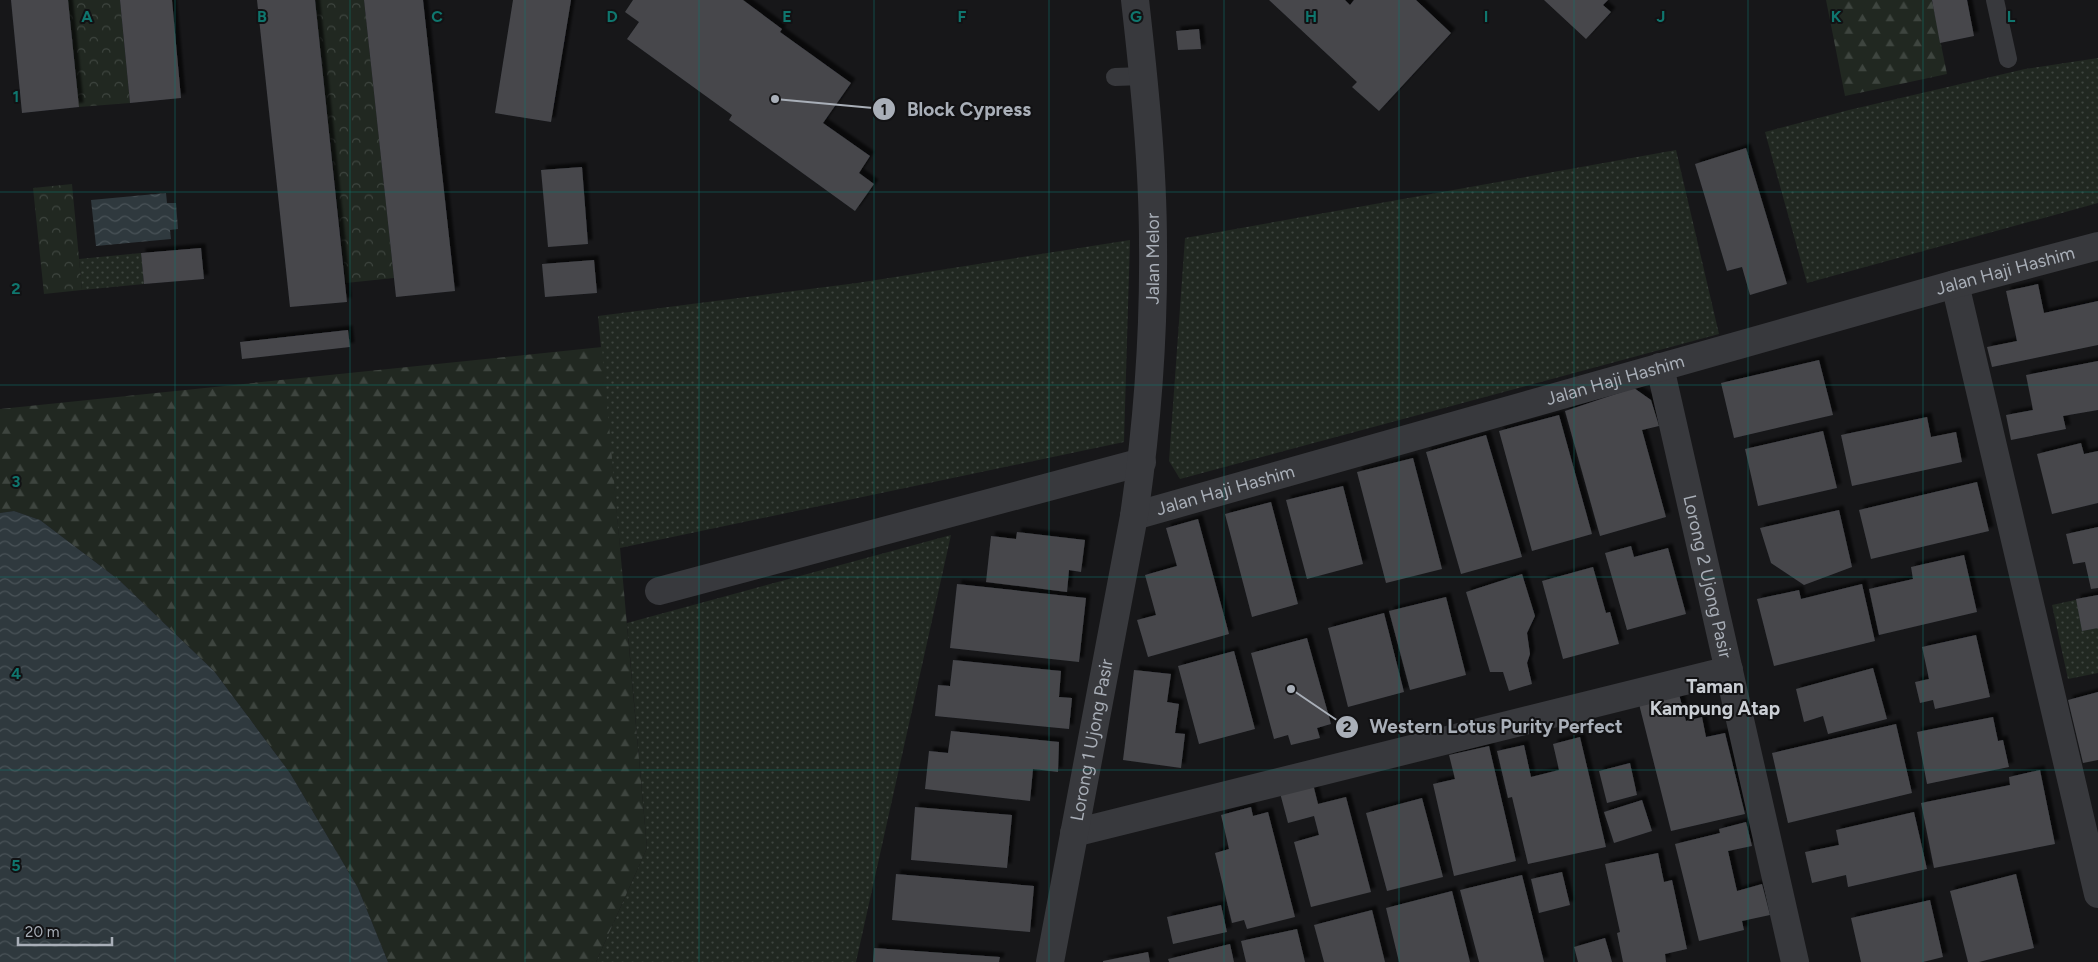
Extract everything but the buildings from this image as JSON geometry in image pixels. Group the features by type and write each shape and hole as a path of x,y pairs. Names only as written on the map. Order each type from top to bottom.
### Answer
{"street":[{"name":"Jalan Melor","path":"1134,516 1142,462 1150,355 1153,245 1143,76 1135,0"},
{"name":"Jalan Haji Hashim","path":"1134,516 1955,284 2098,246"},
{"path":"1955,284 2098,894"},
{"name":"Lorong 2 Ujong Pasir","path":"1660,367 1795,962"},
{"path":"659,591 1142,462"},
{"name":"Lorong 1 Ujong Pasir","path":"1050,962 1134,516"},
{"path":"1074,833 1729,670"}],"lane":[{"path":"1995,0 2008,59"},
{"path":"1115,77 1143,76"}],"green space":[{"path":"68,0 120,0 130,103 79,107"},
{"path":"315,0 364,0 394,278 346,283"},
{"path":"1826,0 1932,0 1947,74 1845,96"},
{"path":"2098,58 2098,203 1807,283 1765,132 1849,110 2025,69"},
{"path":"1676,150 1719,334 1180,479 1169,461 1185,238"},
{"path":"72,184 82,290 44,294 33,188"},
{"path":"1130,240 1124,442 620,548 598,316 857,283"},
{"path":"141,253 144,284 82,290 79,259"},
{"path":"602,347 647,848 596,962 388,962 358,888 290,773 214,671 119,580 40,520 14,511 0,513 0,409"},
{"path":"951,535 856,962 596,962 647,848 627,623"},
{"path":"2098,595 2098,673 2068,679 2052,605"}],"water":[{"path":"166,193 167,203 176,203 178,229 170,230 171,239 96,246 91,200"},
{"path":"14,511 40,520 119,580 214,671 290,773 358,888 388,962 0,962 0,513"}],"place":[{"name":"Block Cypress","path":"775,99"},
{"name":"Western Lotus Purity Perfect","path":"1291,689"}],"district":[{"name":"Taman Kampung Atap","path":"1715,697"}]}
